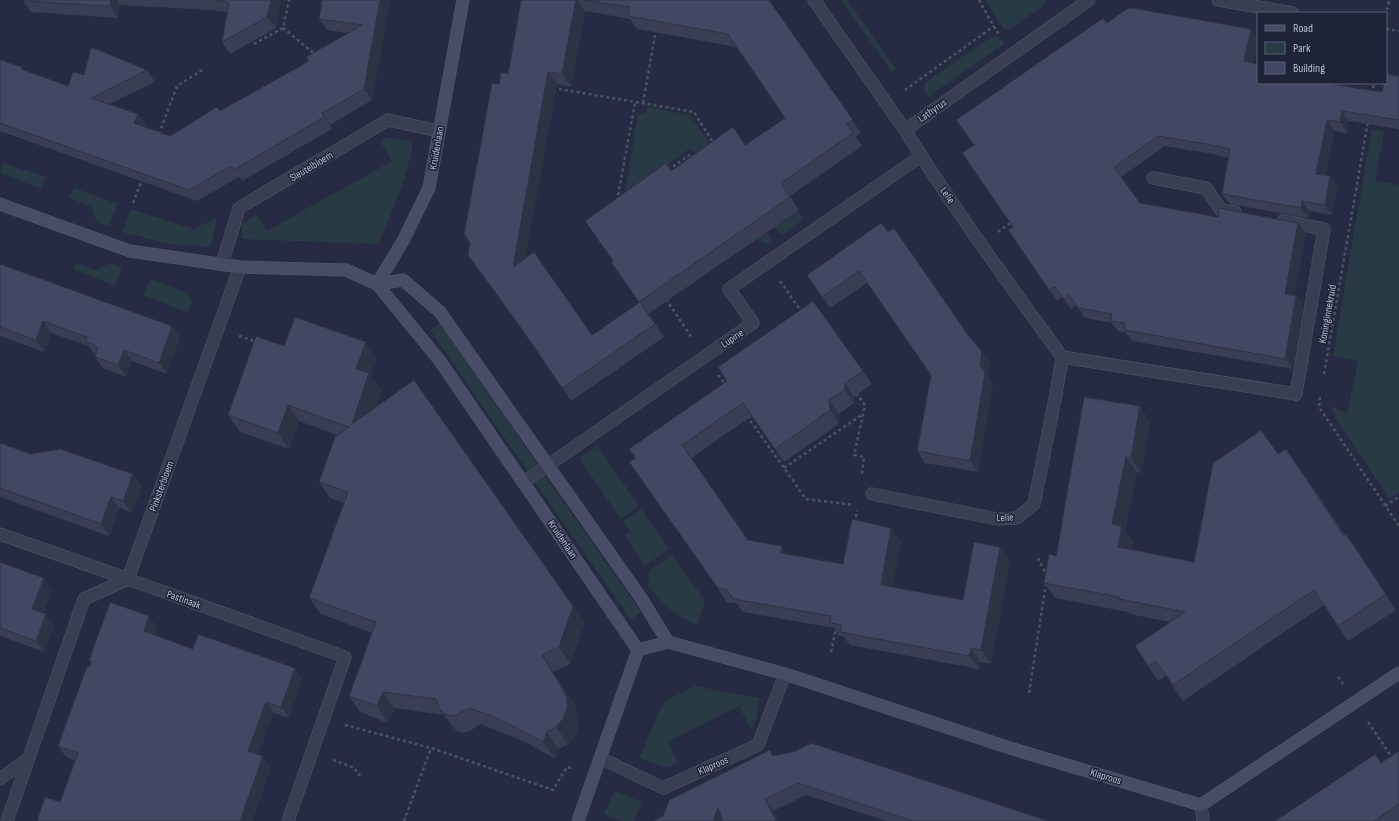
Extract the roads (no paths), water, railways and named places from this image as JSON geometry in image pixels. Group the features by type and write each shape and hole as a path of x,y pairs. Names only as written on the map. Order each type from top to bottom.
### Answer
{"street":[{"name":"Kruidenlaan","path":"463,0 429,188 403,241 378,284 440,361 638,650"},
{"path":"814,0 905,130"},
{"name":"Lathyrus","path":"905,130 1089,0"},
{"path":"1218,0 1287,12"},
{"name":"Sleutelbloem","path":"222,264 239,208 388,120 439,131"},
{"name":"Lelie","path":"872,494 997,518 1017,518 1034,504 1062,357 921,156 905,130"},
{"name":"Lupine","path":"524,482 753,323 729,289 921,156"},
{"path":"1153,178 1206,188 1221,210 1243,214"},
{"path":"0,204 130,251 240,267 346,270 378,284 403,280 440,312 641,598 668,642 638,650 578,821"},
{"path":"1062,357 1296,394 1324,229 1272,219"},
{"name":"Pinksterbloem","path":"128,578 240,267"},
{"path":"0,534 128,578"},
{"path":"7,821 84,599 128,578"},
{"name":"Pastinaak","path":"128,578 344,657 288,821"},
{"name":"Klaproos","path":"668,642 785,674 1013,749 1201,805"},
{"path":"1203,821 1201,805 1399,673"},
{"name":"Klaproos","path":"600,758 663,788 758,745 785,674"},
{"path":"0,779 28,759"}]}
